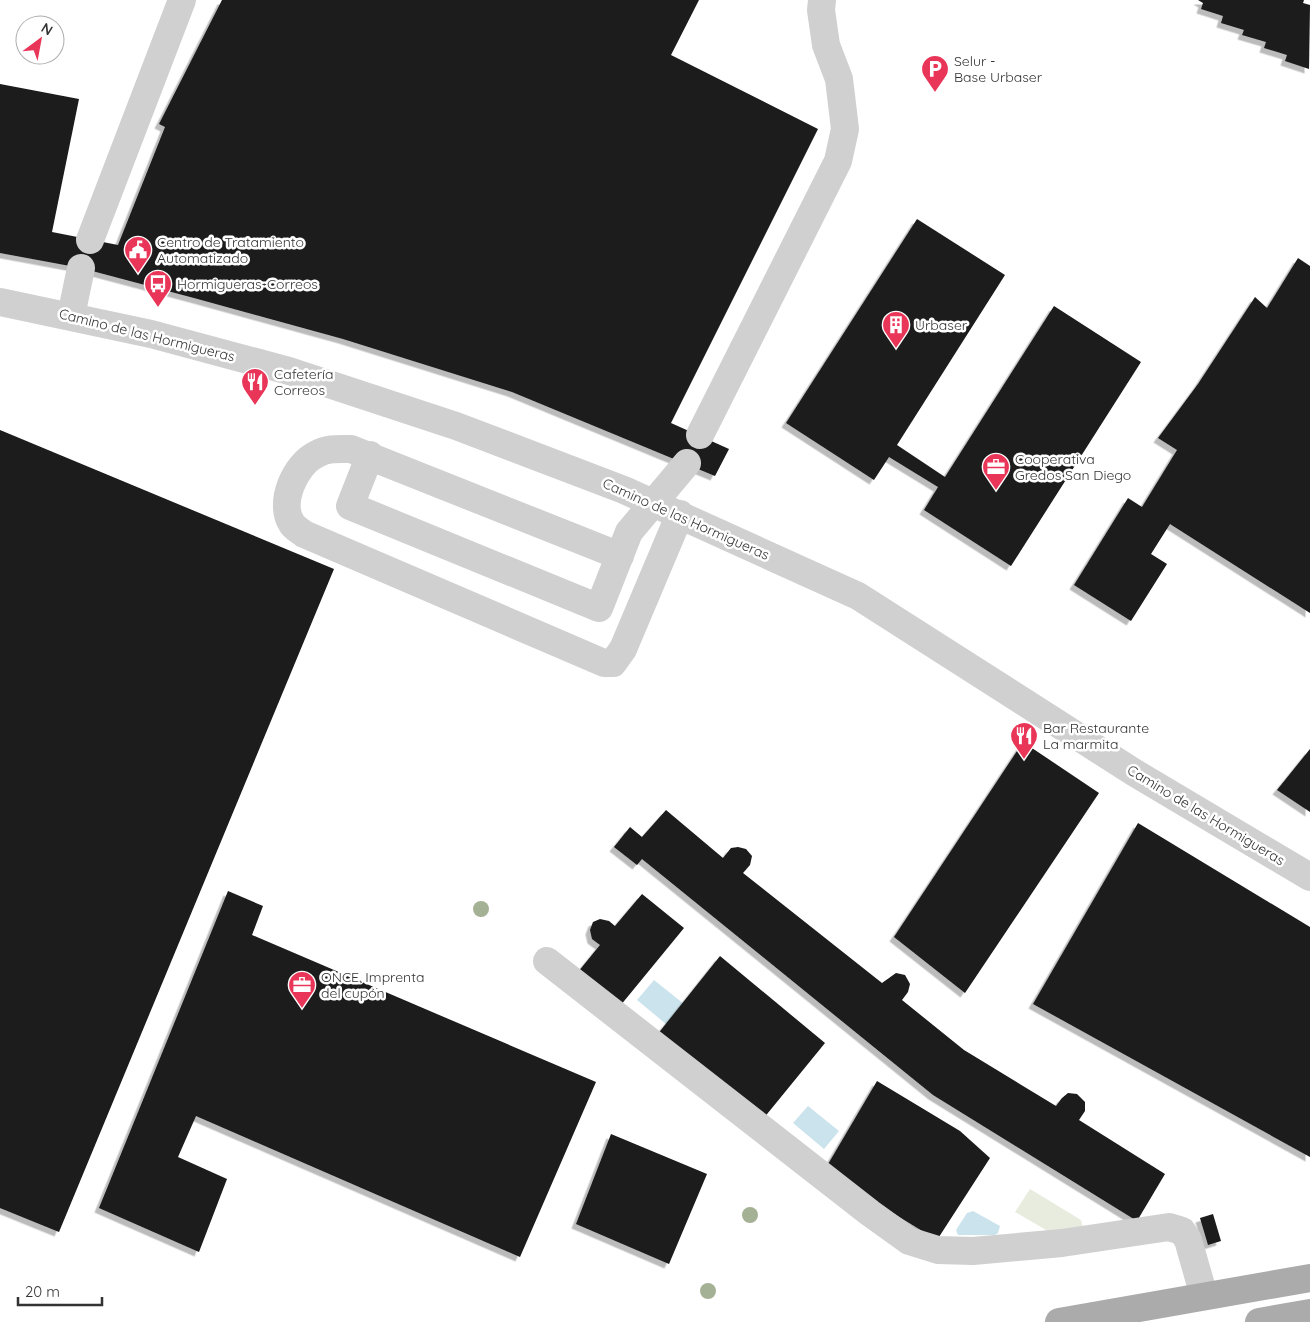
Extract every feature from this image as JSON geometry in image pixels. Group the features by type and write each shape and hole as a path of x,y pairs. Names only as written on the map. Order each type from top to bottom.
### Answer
{"main road":[{"path":"1059,1322 1310,1278"},
{"path":"1259,1322 1310,1313"}],"street":[{"path":"90,240 182,0"},
{"path":"700,436 838,162 845,129 839,79 826,46 821,10 822,0"},
{"path":"71,316 81,268"},
{"name":"Camino de las Hormigueras","path":"0,302 151,334 289,371 456,426 680,514 858,596 1134,773 1306,866"},
{"path":"624,544 351,449 330,448 315,454 304,464 296,476 287,498 287,512 292,525 304,534 604,664 613,662 624,649 680,514"},
{"path":"370,455 350,506 600,608 624,544 652,502 683,471 687,463"},
{"path":"547,961 870,1213 909,1241 938,1250 973,1251 1062,1244 1169,1227 1182,1230 1188,1240 1204,1296"}],"shaded area":[{"path":"1030,1189 1081,1220 1083,1228 1053,1234 1015,1212"}],"water":[{"path":"654,980 689,1008 672,1029 637,1000"},
{"path":"808,1106 839,1131 824,1149 793,1123"},
{"path":"973,1211 1000,1226 998,1233 995,1235 958,1235 956,1230 967,1213"}],"building":[{"path":"222,0 699,0 671,55 818,129 671,423 729,449 715,476 512,392 343,339 81,268 0,253 0,84 79,99 52,232 118,245 165,127 159,124"},
{"path":"1198,0 1304,0 1303,3 1310,5 1309,69 1285,61 1287,55 1264,48 1266,42 1242,35 1244,30 1221,23 1223,16 1201,9 1203,3"},
{"path":"917,219 1005,275 897,445 945,477 1054,306 1141,362 1011,566 924,510 938,487 889,457 874,480 786,423"},
{"path":"1298,258 1310,266 1310,613 1170,524 1151,554 1167,564 1131,621 1074,585 1128,498 1142,507 1177,450 1158,438 1198,384 1255,297 1267,308"},
{"path":"0,430 334,569 59,1232 0,1208"},
{"path":"1023,742 1099,793 965,993 894,937"},
{"path":"1310,749 1310,812 1277,790"},
{"path":"666,810 723,858 731,848 746,849 752,856 750,865 743,873 882,983 896,973 905,975 910,984 908,992 902,1000 964,1050 1056,1106 1068,1093 1077,1094 1085,1102 1085,1111 1079,1120 1165,1174 1137,1221 933,1095 642,859 637,865 614,847 630,827 642,837"},
{"path":"1138,823 1310,927 1310,1157 1033,1004"},
{"name":"ONCE. Imprenta del cupón","path":"228,891 263,906 252,935 596,1082 520,1257 196,1116 178,1157 227,1179 199,1252 99,1208"},
{"path":"642,894 684,928 620,1006 578,972 600,945 592,939 590,930 593,922 600,919 609,921 615,926"},
{"path":"720,956 825,1043 763,1119 657,1035"},
{"path":"877,1081 960,1131 990,1158 937,1240 824,1171"},
{"path":"611,1134 707,1174 669,1264 576,1224"},
{"path":"1213,1214 1221,1241 1208,1245 1200,1218"}],"place":[{"name":"Selur - Base Urbaser","path":"935,93"},
{"name":"Centro de Tratamiento Automatizado","path":"138,274"},
{"name":"Hormigueras-Correos","path":"158,308"},
{"name":"Urbaser","path":"896,349"},
{"name":"Cafetería Correos","path":"255,406"},
{"name":"Cooperativa Gredos San Diego","path":"996,491"},
{"name":"Bar Restaurante La marmita","path":"1024,760"},
{"name":"ONCE. Imprenta del cupón","path":"302,1009"}]}
